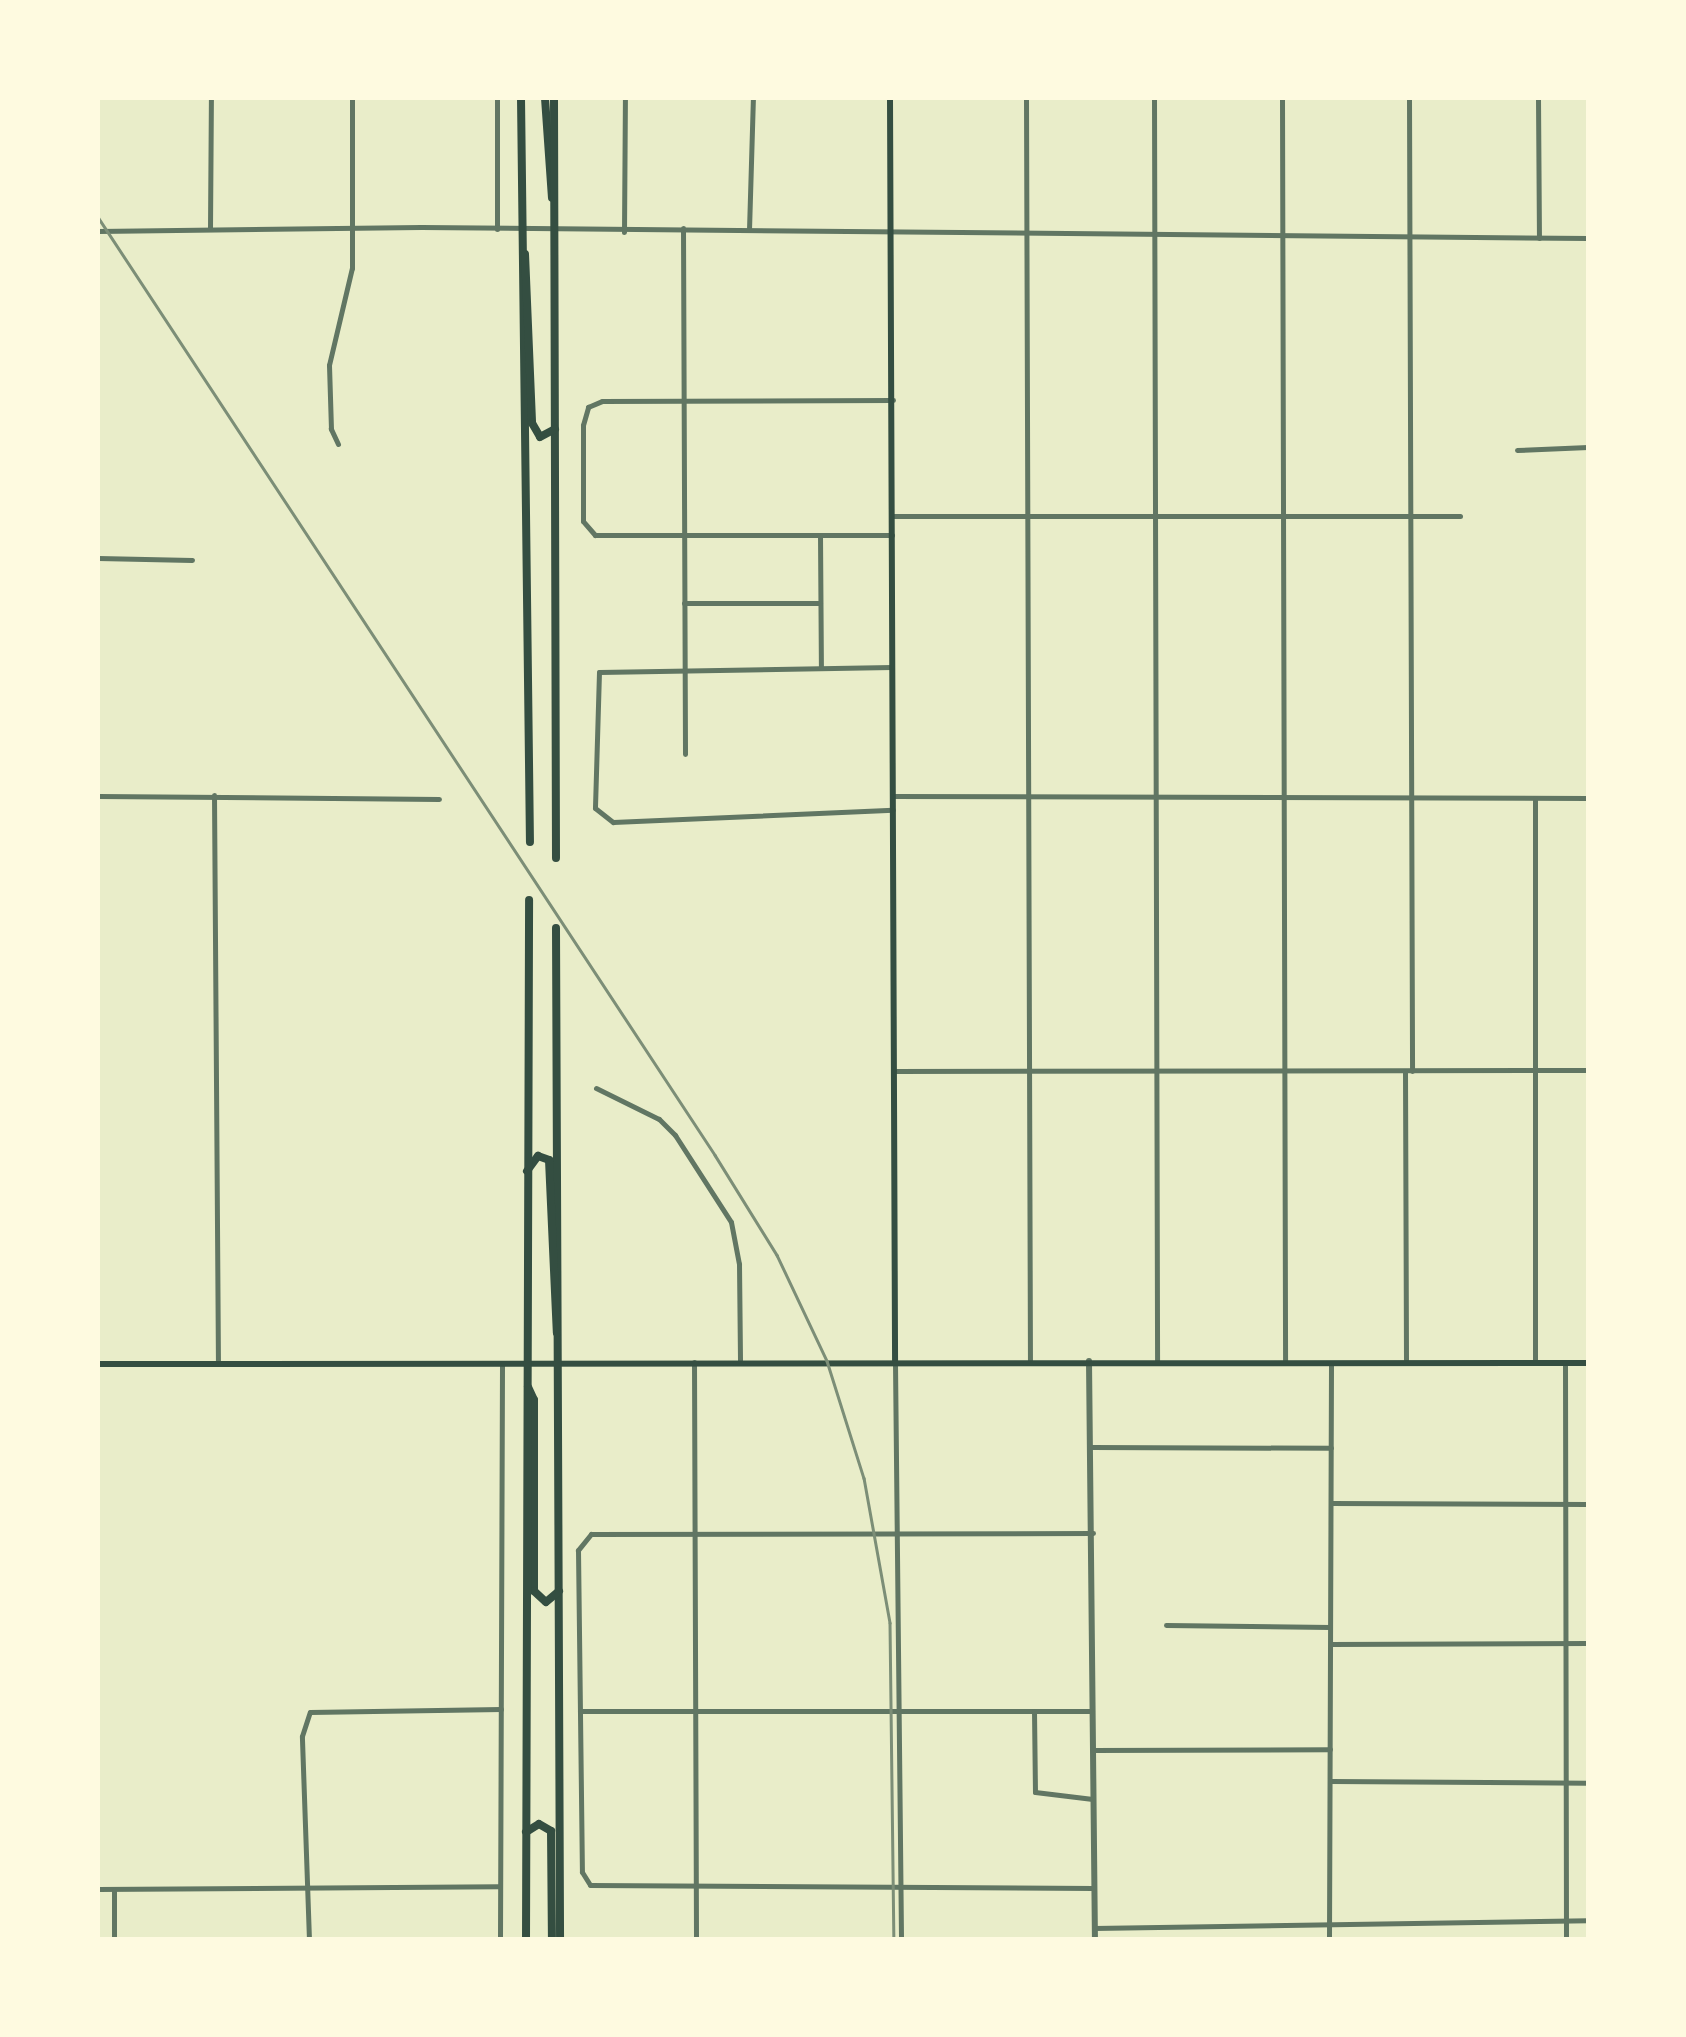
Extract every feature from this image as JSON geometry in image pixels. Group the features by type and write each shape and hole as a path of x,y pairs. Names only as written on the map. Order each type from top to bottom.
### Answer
{"highway":[{"path":"522,98 530,842"},
{"path":"546,98 546,182 555,207"},
{"path":"554,98 556,858"},
{"path":"523,250 530,264 533,430 544,437 555,429"},
{"path":"526,1940 524,1180 530,900"},
{"path":"556,928 556,1940"},
{"path":"524,1180 535,1158 547,1158 552,1323 559,1339"},
{"path":"526,1385 534,1400 534,1591 546,1602 559,1592"},
{"path":"526,1832 540,1824 551,1831 556,1940"}],"main road":[{"path":"890,98 895,1361"},
{"path":"98,1364 1588,1363"}],"street":[{"path":"210,229 211,98"},
{"path":"338,444 330,429 329,365 350,285 352,98"},
{"path":"497,98 497,230"},
{"path":"624,232 625,98"},
{"path":"748,230 753,98"},
{"path":"1026,98 1030,1362"},
{"path":"1154,98 1157,1361"},
{"path":"1282,98 1285,1362"},
{"path":"1406,1363 1409,98"},
{"path":"1538,98 1539,238"},
{"path":"98,231 352,228 624,232 683,228 1588,238"},
{"path":"683,228 685,754"},
{"path":"892,535 684,536 588,530 583,424 588,407 684,400 893,400"},
{"path":"1517,450 1588,446"},
{"path":"893,516 1460,516"},
{"path":"820,535 821,668"},
{"path":"98,558 192,560"},
{"path":"684,603 820,603"},
{"path":"892,667 599,672 594,808 614,822 893,810"},
{"path":"214,795 218,1363"},
{"path":"98,796 439,799"},
{"path":"892,796 1588,798"},
{"path":"1535,798 1535,1363"},
{"path":"895,1071 1588,1070"},
{"path":"596,1088 667,1127 731,1222 740,1264 740,1362"},
{"path":"500,1940 502,1361"},
{"path":"895,1361 900,1940"},
{"path":"1089,1361 1093,1532 1090,1888 1094,1940"},
{"path":"694,1362 696,1940"},
{"path":"1330,1940 1331,1363"},
{"path":"1565,1363 1566,1940"},
{"path":"1092,1447 1330,1448"},
{"path":"1331,1503 1588,1504"},
{"path":"1090,1888 600,1888 586,1882 578,1550 584,1536 1093,1532"},
{"path":"1166,1625 1330,1627"},
{"path":"1330,1644 1588,1643"},
{"path":"309,1940 303,1887 302,1736 310,1712 501,1708"},
{"path":"580,1711 1093,1711"},
{"path":"1034,1711 1035,1792 1093,1799"},
{"path":"1093,1750 1331,1749"},
{"path":"1331,1782 1588,1783"},
{"path":"98,1890 500,1886"},
{"path":"114,1890 114,1940"},
{"path":"1094,1928 1329,1928 1339,1921 1588,1920"}],"railway":[{"path":"98,217 715,1155 777,1255 827,1361 864,1478 890,1623 894,1940"}]}
